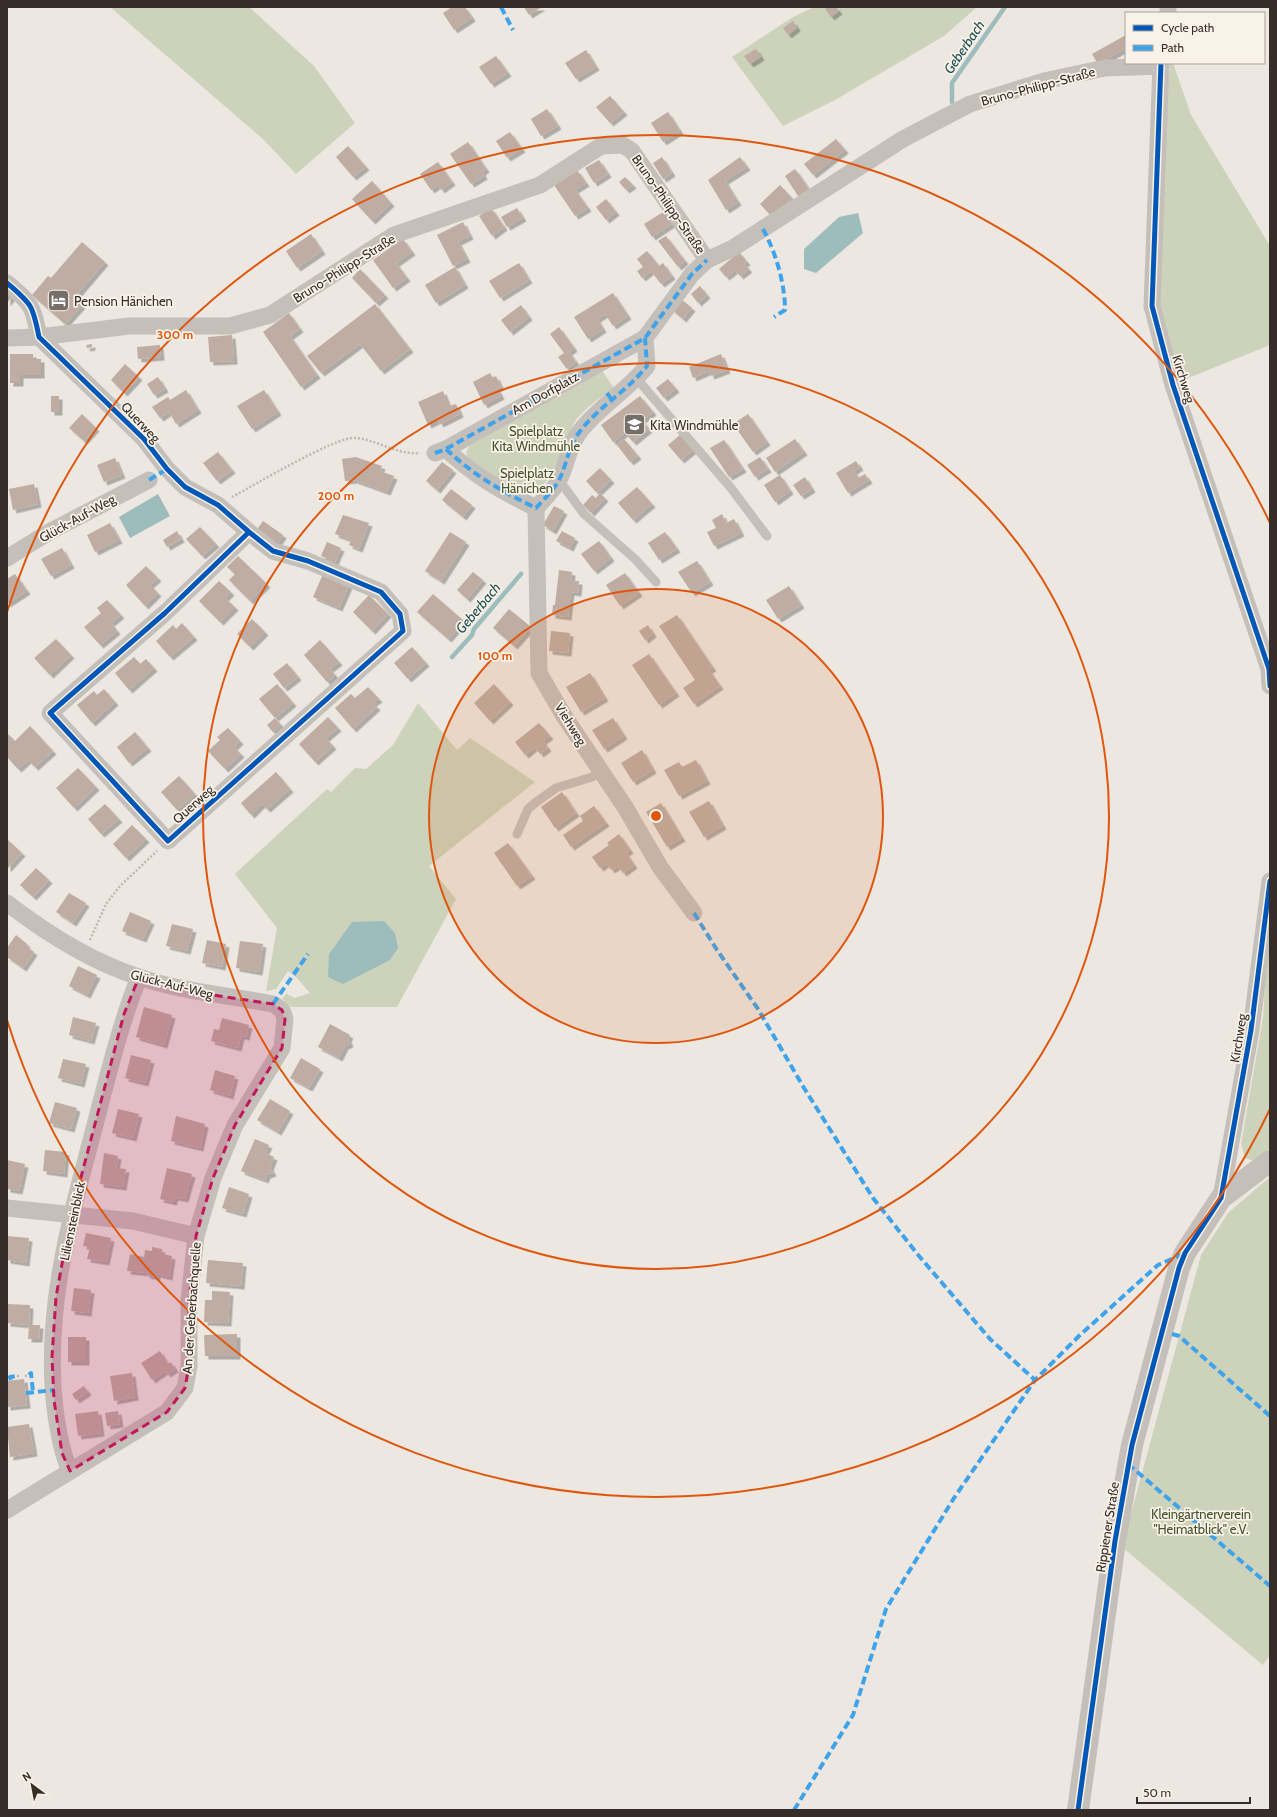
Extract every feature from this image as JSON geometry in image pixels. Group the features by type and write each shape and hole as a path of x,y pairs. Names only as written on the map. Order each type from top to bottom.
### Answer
{"street":[{"name":"Bruno-Philipp-Straße","path":"7,338 39,337 129,326 230,326 270,315 394,235 540,185 601,146 623,145 632,151 707,260 733,248 903,139 970,104 1044,81 1105,68 1161,65"},
{"name":"Kirchweg","path":"1161,65 1152,306 1173,385 1269,669 1270,686"},
{"name":"Am Dorfplatz","path":"440,451 644,338 692,274 707,260"},
{"path":"7,284 27,300 35,314 39,337"},
{"name":"Querweg","path":"39,337 144,439 167,469 185,486 218,505 273,551 308,561 381,592 400,614 402,631 168,841 50,713 165,613 249,532"},
{"path":"440,451 461,463 502,492 536,508 559,480 568,455 579,432 596,412 637,379 647,366 644,338"},
{"name":"Glück-Auf-Weg","path":"7,558 51,531 149,480"},
{"name":"Viehweg","path":"536,508 540,673 564,716 625,807 660,867 694,913"},
{"name":"Kirchweg","path":"1221,1198 1251,1030 1270,881"},
{"name":"Glück-Auf-Weg","path":"7,903 29,920 85,953 139,977 199,992 273,1004 282,1010"},
{"name":"Liliensteinblick","path":"70,1471 62,1453 54,1400 52,1358 56,1297 71,1215 124,1014 139,977"},
{"name":"An der Geberbachquelle","path":"7,1510 167,1412 185,1388 189,1366 189,1301 196,1236 213,1178 235,1125 282,1048 285,1019 282,1010"},
{"name":"Rippiener Straße","path":"1078,1810 1115,1541 1132,1445 1179,1268 1185,1253 1221,1198 1270,1161"},
{"path":"7,1208 133,1221 196,1236"}],"lane":[{"path":"637,379 731,488 767,536"},
{"path":"559,480 584,514 635,560 656,582"},
{"path":"517,834 528,809 535,803 556,788 592,777 601,771"}],"path":[{"path":"218,505 335,442 354,438 412,454 440,451"},
{"path":"85,953 106,904 120,886 168,841"}],"highlighted area":[{"path":"139,977 199,993 273,1004 282,1010 285,1019 282,1048 235,1125 213,1178 196,1236 189,1301 189,1366 185,1388 167,1412 70,1471 62,1453 54,1400 52,1357 56,1297 71,1215 124,1014"}],"green space":[{"path":"110,7 249,7 314,66 355,123 296,174 263,139"},
{"path":"814,7 977,7 944,36 835,100 783,126 732,57 793,17"},
{"path":"1170,64 1173,64 1191,115 1270,246 1270,345 1176,383 1155,304"},
{"name":"Spielplatz Kita Windmühle","path":"601,369 614,388 589,407 576,420 549,478 541,487 532,492 521,493 469,460 466,453 469,446"},
{"path":"418,703 457,750 470,738 535,782 429,866 456,899 397,1007 292,1007 282,999 286,994 295,998 310,993 296,977 288,971 276,989 266,991 277,928 235,874 327,789 331,792 355,768 366,769 393,745"},
{"path":"1270,943 1270,1148 1254,1161 1245,1158 1241,1144 1263,1018 1267,951"},
{"name":"Kleingärtnerverein \"Heimatblick\" e.V.","path":"1270,1177 1270,1655 1263,1665 1122,1547 1201,1255 1228,1213"}],"water":[{"path":"858,213 863,233 816,273 804,269 804,249 839,217"},
{"path":"158,494 170,516 130,538 119,517"},
{"path":"384,921 395,933 398,948 390,960 343,984 328,977 329,954 352,922"}],"building":[{"path":"452,7 465,7 472,18 454,30 443,13"},
{"path":"524,7 542,7 529,15"},
{"path":"827,7 836,7 839,11 831,17 825,9"},
{"path":"793,21 797,28 788,35 783,28"},
{"path":"1125,36 1125,49 1098,64 1092,54"},
{"path":"756,49 761,57 750,64 744,56"},
{"path":"586,50 596,67 576,79 565,63"},
{"path":"496,56 508,73 491,84 479,67"},
{"path":"610,96 624,112 610,123 596,107"},
{"path":"547,109 558,126 541,136 531,119"},
{"path":"668,112 680,131 663,142 651,123"},
{"path":"510,132 522,149 507,158 496,141"},
{"path":"836,139 845,150 813,175 804,164"},
{"path":"468,142 486,169 482,172 484,176 471,184 450,154"},
{"path":"348,146 366,167 353,177 336,157"},
{"path":"662,157 672,173 663,179 653,163"},
{"path":"740,157 747,167 725,181 738,202 726,210 708,180"},
{"path":"599,160 608,174 594,183 585,168"},
{"path":"438,162 452,182 441,190 438,185 431,190 420,174"},
{"path":"795,169 809,189 798,196 785,176"},
{"path":"577,170 586,183 575,190 588,208 575,216 554,185"},
{"path":"625,177 633,185 626,190 619,182"},
{"path":"372,181 391,203 372,221 352,199"},
{"path":"780,185 792,198 772,217 760,204"},
{"path":"606,199 616,212 606,220 596,207"},
{"path":"491,208 504,227 492,236 479,216"},
{"path":"517,208 523,218 507,227 501,217"},
{"path":"668,209 676,221 652,237 644,224"},
{"path":"463,222 470,236 458,242 467,259 453,266 437,235"},
{"path":"311,234 322,251 297,268 286,251"},
{"path":"666,236 685,261 678,267 658,241"},
{"path":"403,239 412,252 396,263 407,278 393,288 373,260"},
{"path":"82,242 105,262 74,298 82,305 65,324 32,295 48,276 51,278"},
{"path":"647,251 659,266 663,263 672,276 661,284 651,271 642,278 637,271 643,267 637,259"},
{"path":"739,252 747,262 744,264 749,269 740,276 735,270 726,277 719,269"},
{"path":"519,263 529,280 500,298 489,281"},
{"path":"455,267 465,285 436,303 425,285"},
{"path":"360,269 385,295 376,303 352,278"},
{"path":"700,286 707,295 698,303 691,294"},
{"path":"7,289 14,294 7,303"},
{"path":"613,293 628,316 613,326 605,314 597,319 603,329 588,339 574,317"},
{"path":"681,299 692,308 683,319 672,310"},
{"path":"375,304 410,349 381,371 360,344 321,373 307,356"},
{"path":"521,305 529,317 510,332 501,320"},
{"path":"289,313 300,329 290,336 317,375 301,387 263,332"},
{"path":"559,327 574,348 569,352 576,362 567,369 558,357 564,353 550,334"},
{"path":"232,335 234,361 210,362 208,337"},
{"path":"92,344 92,347 87,348 86,345"},
{"path":"160,345 161,357 138,359 137,347"},
{"path":"10,354 33,354 33,359 41,359 41,375 20,375 20,383 10,383"},
{"path":"721,354 727,370 711,376 709,371 693,378 689,367"},
{"path":"125,364 139,377 124,393 111,380"},
{"path":"490,373 493,378 496,376 501,387 497,388 501,396 484,405 473,382"},
{"path":"158,377 165,389 154,395 147,384"},
{"path":"668,379 676,389 664,398 656,388"},
{"path":"186,390 198,410 176,424 169,412 160,418 152,407 168,397 170,400"},
{"path":"264,390 278,412 252,429 237,406"},
{"path":"443,391 449,406 456,404 460,414 440,424 438,420 428,425 418,402"},
{"path":"51,396 59,396 59,412 51,412"},
{"path":"640,396 653,412 642,420 649,429 633,442 625,433 613,442 601,425"},
{"path":"82,414 96,428 84,441 69,428"},
{"path":"748,414 767,442 753,452 733,424"},
{"path":"680,435 693,450 681,460 668,445"},
{"path":"624,439 638,456 630,462 617,445"},
{"path":"795,439 804,452 775,472 766,458"},
{"path":"724,440 743,469 729,477 710,448"},
{"path":"218,452 232,470 217,481 203,463"},
{"path":"356,457 382,466 380,471 394,476 387,492 354,480 345,481 342,459"},
{"path":"760,457 768,469 755,477 747,465"},
{"path":"115,458 122,475 104,482 97,465"},
{"path":"856,461 860,467 854,471 858,478 865,474 869,480 848,493 836,473"},
{"path":"442,462 453,470 437,490 426,481"},
{"path":"600,468 611,480 597,493 586,481"},
{"path":"780,475 790,491 775,502 764,485"},
{"path":"805,477 812,489 801,496 793,485"},
{"path":"34,484 38,504 13,510 9,489"},
{"path":"637,487 652,504 633,520 618,503"},
{"path":"451,489 472,505 463,517 442,500"},
{"path":"600,493 605,498 591,513 583,505 592,495 596,498"},
{"path":"554,506 564,511 553,531 543,525"},
{"path":"722,514 726,523 734,519 741,533 714,546 707,532 716,528 712,520"},
{"path":"343,515 369,523 359,549 349,545 351,540 335,534"},
{"path":"263,521 283,535 276,546 256,531"},
{"path":"110,523 119,540 95,552 87,535"},
{"path":"200,527 216,544 202,556 186,539"},
{"path":"177,531 181,539 167,547 163,540"},
{"path":"562,531 575,538 570,548 556,541"},
{"path":"450,532 466,542 441,581 425,571"},
{"path":"665,532 677,549 659,560 648,543"},
{"path":"599,541 611,558 594,571 581,554"},
{"path":"327,542 341,548 335,562 321,556"},
{"path":"62,548 71,565 51,576 41,559"},
{"path":"238,556 267,584 250,601 229,580 235,574 227,567"},
{"path":"697,561 710,582 692,593 678,572"},
{"path":"146,566 158,578 150,585 158,593 145,606 126,585"},
{"path":"559,570 572,572 571,581 579,581 578,593 571,592 568,617 552,615 553,605 555,605"},
{"path":"473,572 483,580 467,599 457,590"},
{"path":"625,573 639,593 620,606 606,585"},
{"path":"15,574 27,591 7,604 7,579"},
{"path":"323,574 349,585 339,608 313,597"},
{"path":"219,581 231,592 225,598 235,607 220,622 199,601"},
{"path":"789,586 801,605 778,619 766,600"},
{"path":"433,594 464,621 448,639 417,612"},
{"path":"369,595 388,614 372,631 353,612"},
{"path":"107,600 121,615 111,623 117,631 100,645 84,627 101,613 97,608"},
{"path":"509,609 531,627 514,646 493,628"},
{"path":"677,615 713,668 709,670 720,686 694,704 683,688 695,680 659,626"},
{"path":"252,619 265,632 250,647 237,634"},
{"path":"182,623 194,637 170,657 156,641 173,625 176,629"},
{"path":"648,625 653,634 645,640 639,631"},
{"path":"551,631 570,633 568,653 549,651"},
{"path":"56,639 71,655 50,675 34,658"},
{"path":"320,640 339,662 330,669 335,675 327,682 304,655"},
{"path":"412,647 426,663 408,679 394,663"},
{"path":"649,654 676,693 659,705 632,665"},
{"path":"134,657 140,664 146,659 154,668 129,690 115,673"},
{"path":"287,663 298,677 284,688 273,674"},
{"path":"590,673 605,698 581,712 566,687"},
{"path":"277,684 293,703 275,718 259,699"},
{"path":"494,684 510,702 490,721 474,703"},
{"path":"368,687 379,699 373,703 377,707 353,729 335,708 351,694 355,698"},
{"path":"104,689 115,702 92,723 77,705 94,691 97,695"},
{"path":"328,717 338,728 326,738 333,746 315,762 299,744"},
{"path":"275,718 281,725 273,732 267,725"},
{"path":"613,718 624,736 604,749 592,730"},
{"path":"539,723 550,736 543,741 548,748 540,754 535,747 525,755 515,742"},
{"path":"30,726 53,751 35,767 28,760 18,769 7,757 7,733 15,741"},
{"path":"228,728 240,741 234,747 241,754 225,769 208,751 220,740 217,737"},
{"path":"135,732 148,748 129,763 117,747"},
{"path":"642,750 653,770 633,782 621,763"},
{"path":"696,760 707,781 679,796 664,770 679,762 682,767"},
{"path":"78,768 96,787 74,808 56,788"},
{"path":"276,772 290,789 267,809 262,804 251,815 241,803"},
{"path":"179,776 195,794 177,810 161,792"},
{"path":"562,792 576,813 555,828 541,807"},
{"path":"709,801 723,826 704,837 689,812"},
{"path":"661,803 682,838 667,847 646,812"},
{"path":"105,804 119,819 101,834 88,819"},
{"path":"594,806 606,823 571,847 563,835 583,821 580,816"},
{"path":"132,825 146,839 126,858 113,844"},
{"path":"619,834 630,850 626,853 634,865 623,873 618,866 611,870 607,863 600,868 592,857 609,845 607,843"},
{"path":"7,839 22,853 7,869"},
{"path":"508,843 532,876 517,886 494,853"},
{"path":"36,868 49,880 33,897 20,885"},
{"path":"69,893 86,903 73,923 56,912"},
{"path":"130,912 151,921 143,939 122,931"},
{"path":"172,924 193,929 187,951 166,946"},
{"path":"16,935 34,952 23,968 7,957 7,948"},
{"path":"207,940 226,944 222,967 202,963"},
{"path":"240,941 263,944 259,972 236,968"},
{"path":"78,966 97,975 87,995 69,986"},
{"path":"144,1007 172,1015 164,1045 136,1037"},
{"path":"73,1017 96,1023 91,1041 69,1035"},
{"path":"222,1018 249,1025 246,1037 241,1036 238,1048 211,1041 214,1029 219,1030"},
{"path":"330,1024 350,1035 348,1039 350,1044 345,1046 339,1058 318,1047"},
{"path":"131,1055 151,1060 145,1083 125,1078"},
{"path":"301,1058 320,1069 309,1088 290,1078"},
{"path":"63,1059 86,1064 81,1084 58,1078"},
{"path":"215,1070 235,1076 230,1096 210,1090"},
{"path":"270,1099 290,1111 278,1132 257,1120"},
{"path":"55,1102 77,1108 71,1129 49,1123"},
{"path":"118,1109 139,1114 133,1138 112,1133"},
{"path":"176,1116 205,1124 200,1148 171,1141"},
{"path":"255,1139 269,1145 265,1153 274,1157 270,1167 273,1173 267,1175 265,1180 241,1171"},
{"path":"45,1150 66,1152 64,1174 43,1171"},
{"path":"104,1153 118,1156 116,1168 126,1169 123,1187 100,1184"},
{"path":"7,1160 25,1164 19,1191 7,1189"},
{"path":"167,1168 192,1174 185,1199 175,1197 173,1202 160,1199"},
{"path":"229,1187 249,1194 243,1214 222,1208"},
{"path":"86,1233 111,1238 106,1262 87,1259 90,1247 83,1246"},
{"path":"7,1236 29,1238 26,1263 7,1260"},
{"path":"152,1247 162,1249 162,1254 172,1256 169,1277 157,1274 157,1277 146,1275 147,1273 127,1271 130,1254 144,1257 145,1250 152,1251"},
{"path":"208,1260 243,1263 241,1286 206,1283"},
{"path":"74,1288 91,1290 88,1313 71,1311"},
{"path":"212,1291 230,1292 228,1323 204,1322 205,1300 212,1300"},
{"path":"7,1304 30,1305 29,1325 7,1323"},
{"path":"29,1325 40,1325 39,1339 28,1339"},
{"path":"237,1334 237,1356 205,1356 204,1335"},
{"path":"68,1337 86,1337 86,1362 68,1362"},
{"path":"160,1351 168,1364 171,1362 175,1369 167,1374 165,1371 152,1380 141,1363"},
{"path":"132,1373 135,1397 114,1401 110,1376"},
{"path":"24,1379 27,1405 7,1407 7,1381"},
{"path":"84,1386 88,1392 76,1400 72,1394"},
{"path":"98,1411 101,1433 78,1436 75,1414"},
{"path":"118,1411 120,1424 107,1426 105,1413"},
{"path":"29,1424 34,1453 10,1457 7,1427"}],"waterway":[{"name":"Geberbach","path":"952,102 952,83 1005,7"},
{"name":"Geberbach","path":"452,657 472,635 474,629 521,574"}],"marked path":[{"path":"501,7 513,30"},
{"path":"763,229 776,258 785,300 785,310 774,317"},
{"path":"435,453 446,449 645,338 692,274 707,260"},
{"path":"446,449 478,475 512,496 536,508 558,482 577,435 597,413 631,383 647,366 645,338"},
{"path":"607,393 614,403"},
{"path":"149,480 167,469"},
{"path":"694,913 717,950 758,1009 804,1088 873,1198 919,1256 990,1339 1035,1380"},
{"path":"273,1004 308,954"},
{"path":"794,1810 853,1715 886,1609 954,1498 1035,1380 1080,1335 1158,1265 1185,1253"},
{"path":"1172,1334 1179,1336 1270,1416"},
{"path":"29,1375 31,1373 33,1392"},
{"path":"11,1380 10,1377 17,1376"},
{"path":"26,1393 54,1390"},
{"path":"1128,1464 1270,1586"}],"cycle path":[{"path":"1161,64 1152,306 1173,385 1269,669 1270,686"},
{"path":"7,283 22,296 30,306 35,318 39,337 144,439 167,469 185,487 218,505 273,551 308,561 381,592 400,614 403,631 168,841 50,713 165,613 249,532"},
{"path":"1078,1810 1115,1541 1132,1445 1179,1268 1185,1253 1221,1198 1251,1030 1270,881"}],"place":[{"name":"Pension Hänichen","path":"58,301"},
{"name":"Kita Windmühle","path":"635,425"}],"park label":[{"name":"Spielplatz Hänichen","path":"527,480"}]}
